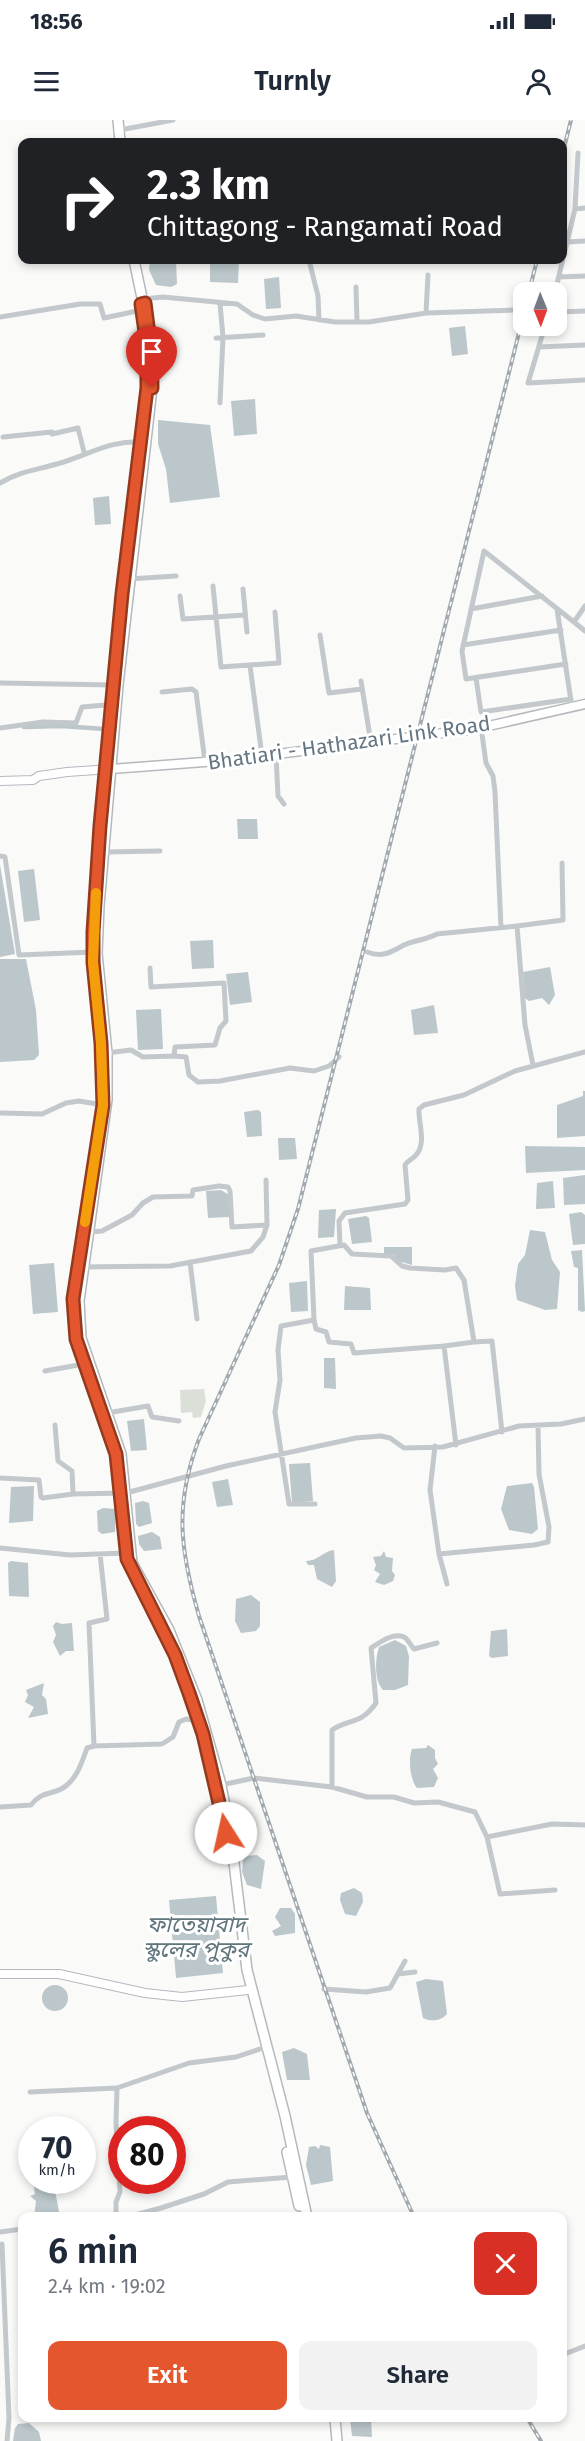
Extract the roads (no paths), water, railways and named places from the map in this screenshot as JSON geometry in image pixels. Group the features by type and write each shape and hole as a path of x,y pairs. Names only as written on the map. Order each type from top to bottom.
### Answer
{"highway":[{"path":"116,120 120,138"},
{"path":"116,120 116,138"},
{"path":"114,705 113,685 122,594 152,388 151,350 133,264"},
{"path":"144,442 114,705 93,952 101,1043 103,1105 76,1321 84,1364 116,1454 124,1493 126,1553 132,1573 175,1655 199,1721 223,1813 236,1924 248,1990 300,2212"},
{"path":"81,1267 90,1232 106,1119 107,1053 97,953 108,769"},
{"path":"76,1321 121,1454 132,1563 169,1630 197,1700 221,1785 230,1830 247,1970 285,2116 306,2212"},
{"path":"333,2422 333,2441"},
{"path":"334,2422 337,2441"}],"main road":[{"name":"Bhatiari - Hathazari Link Road","path":"108,769 276,755 481,728 571,702 585,704"}],"street":[{"path":"120,130 173,120"},
{"path":"578,153 575,209 567,242 585,241"},
{"path":"577,171 585,171"},
{"path":"575,209 585,208"},
{"path":"310,264 318,296 319,320"},
{"path":"558,282 562,264"},
{"path":"426,314 428,275"},
{"path":"559,277 585,276"},
{"path":"356,287 357,322"},
{"path":"0,317 80,304 100,304 104,318 163,297 237,304 253,315 265,319 296,316 357,322 426,314 513,310"},
{"path":"220,304 220,403"},
{"path":"567,312 585,311"},
{"path":"219,338 263,335"},
{"path":"542,336 528,383 585,380"},
{"path":"539,347 585,345"},
{"path":"3,437 52,432 52,434 78,428 84,452"},
{"path":"0,483 14,475 58,464 84,452 125,442 144,442"},
{"path":"566,664 466,679 463,645 484,551 585,631"},
{"path":"129,579 176,576"},
{"path":"213,586 221,667 279,663 275,612"},
{"path":"243,590 247,632"},
{"path":"180,596 181,618 245,615"},
{"path":"471,609 542,596"},
{"path":"574,622 585,606"},
{"path":"476,678 481,712 571,702 557,608"},
{"path":"463,645 561,630"},
{"path":"320,635 329,693 362,689"},
{"path":"250,666 262,756"},
{"path":"361,681 370,743"},
{"path":"0,683 113,685"},
{"path":"162,692 194,689 205,762"},
{"path":"0,728 43,722 76,723 81,707 114,705"},
{"path":"481,728 486,763 493,776 495,792 501,928"},
{"path":"276,755 278,796 284,804"},
{"path":"0,781 33,780 48,775 108,769"},
{"path":"104,852 160,851"},
{"path":"0,856 5,857 19,956 93,952"},
{"path":"367,952 374,955 396,952 404,945 428,939 437,934 563,920 562,863"},
{"path":"517,926 525,1025 533,1065"},
{"path":"150,968 151,987 224,983 226,1022 219,1028 215,1045 175,1047 174,1056"},
{"path":"107,1053 130,1050 143,1057 186,1057 189,1075 198,1082 220,1081 290,1068 314,1071 330,1066 339,1057"},
{"path":"340,1245 339,1221 345,1213 405,1204 408,1200 405,1165 419,1149 422,1134 419,1109 424,1105 453,1100 533,1065 585,1052"},
{"path":"0,1113 42,1114 66,1103 79,1101 103,1105"},
{"path":"81,1267 161,1267 251,1251 263,1237 267,1225 266,1180"},
{"path":"90,1232 102,1231 132,1215 143,1203 153,1197 192,1196 193,1190 219,1186 228,1187 230,1191 232,1227 267,1225"},
{"path":"474,1342 464,1280 456,1268 445,1270 410,1268 402,1266 391,1256 352,1254 340,1245 311,1251 314,1320 316,1329 326,1332 329,1342 351,1344 354,1353 492,1341 502,1432"},
{"path":"190,1262 197,1318"},
{"path":"314,1320 281,1326 278,1350 280,1380 275,1413 290,1504 315,1504"},
{"path":"444,1346 456,1445"},
{"path":"45,1371 84,1364"},
{"path":"107,1413 148,1406 152,1417 179,1421"},
{"path":"0,1478 39,1480 43,1498 73,1494 124,1493 188,1475 377,1435 390,1438 404,1448 456,1445 502,1432 585,1419"},
{"path":"55,1425 58,1461 72,1471 73,1494"},
{"path":"439,1554 548,1542 549,1527 539,1474 538,1425"},
{"path":"435,1446 430,1490 439,1554 447,1584"},
{"path":"0,1548 70,1555 126,1553"},
{"path":"94,1746 89,1623 107,1620 100,1554"},
{"path":"332,1787 332,1730 344,1724 357,1722 376,1703 371,1648 387,1639 400,1637 407,1640 414,1649 437,1642"},
{"path":"0,1807 31,1805 39,1795 63,1788 78,1773 87,1748 162,1744 173,1737 179,1722 186,1719 199,1721"},
{"path":"221,1785 254,1778 332,1787 368,1797 394,1797 414,1803 438,1802 475,1812 487,1837 500,1894 555,1890"},
{"path":"487,1837 552,1824 585,1825"},
{"path":"324,1989 379,1991 390,1988 405,1961"},
{"path":"398,1974 415,1972"},
{"path":"0,1974 59,1974 146,1993 182,1997 248,1990"},
{"path":"30,2092 117,2088 189,2063 236,2057 263,2048"},
{"path":"115,2212 120,2192 116,2123 117,2088"},
{"path":"146,2212 204,2194 228,2182 291,2177"},
{"path":"0,2232 18,2230"},
{"path":"2,2244 9,2418 7,2441"},
{"path":"567,2353 585,2346"}],"water":[{"path":"150,264 176,264 177,284 171,287 156,285 149,270"},
{"path":"210,264 239,264 238,283 210,282"},
{"path":"279,277 281,308 266,309 264,279"},
{"path":"465,326 468,354 452,356 449,328"},
{"path":"255,399 257,434 234,436 231,401"},
{"path":"158,420 210,425 220,497 170,503 166,469 158,444"},
{"path":"109,496 111,524 95,525 93,498"},
{"path":"237,819 257,819 258,839 238,839"},
{"path":"0,865 15,954 0,957"},
{"path":"34,869 40,920 24,922 18,871"},
{"path":"213,940 214,968 192,969 190,941"},
{"path":"0,959 26,959 36,1010 39,1055 34,1060 0,1062"},
{"path":"550,967 555,995 549,1005 542,998 529,1001 525,998 523,972"},
{"path":"248,972 252,1002 230,1005 226,974"},
{"path":"434,1005 438,1033 414,1035 411,1010"},
{"path":"161,1009 163,1049 138,1050 136,1010"},
{"path":"583,1091 585,1091 585,1136 557,1138 557,1105 583,1096"},
{"path":"258,1110 261,1112 262,1136 247,1137 244,1112"},
{"path":"278,1138 295,1138 297,1159 279,1160"},
{"path":"525,1146 585,1147 585,1170 526,1173"},
{"path":"585,1175 585,1204 564,1205 563,1178"},
{"path":"553,1181 555,1208 536,1209 537,1183"},
{"path":"221,1190 229,1195 229,1217 208,1218 206,1191"},
{"path":"336,1209 334,1237 318,1238 319,1210"},
{"path":"581,1212 585,1215 585,1244 573,1245 569,1214"},
{"path":"366,1216 369,1218 372,1242 352,1244 348,1219"},
{"path":"530,1230 545,1232 552,1260 560,1272 557,1309 545,1310 517,1300 515,1286 518,1264 525,1255"},
{"path":"384,1247 412,1247 412,1265 398,1261 394,1255 384,1254"},
{"path":"582,1250 585,1311 582,1312 578,1310 578,1268 574,1267 571,1251"},
{"path":"54,1263 58,1312 33,1314 29,1265"},
{"path":"307,1281 308,1311 291,1312 289,1283"},
{"path":"345,1286 370,1288 371,1310 344,1310"},
{"path":"324,1358 335,1358 336,1389 324,1388"},
{"path":"144,1419 147,1450 131,1451 127,1421"},
{"path":"310,1463 313,1501 292,1503 289,1464"},
{"path":"228,1479 233,1505 217,1507 212,1482"},
{"path":"532,1483 538,1529 532,1534 509,1530 501,1509 507,1486"},
{"path":"34,1486 33,1521 9,1523 11,1487"},
{"path":"143,1501 149,1503 152,1523 139,1527 136,1524 135,1503"},
{"path":"103,1508 116,1509 115,1532 102,1534 98,1531 97,1511"},
{"path":"152,1532 160,1537 162,1549 144,1551 139,1544 138,1536"},
{"path":"334,1550 336,1581 332,1587 317,1579 314,1565 308,1565 306,1561"},
{"path":"384,1551 386,1557 393,1558 392,1571 395,1575 393,1581 384,1585 375,1582 380,1574 374,1570 376,1565 373,1557 381,1556"},
{"path":"11,1561 28,1563 29,1597 9,1596 8,1563"},
{"path":"251,1595 260,1602 260,1626 256,1631 241,1633 235,1621 236,1599"},
{"path":"56,1622 72,1623 74,1651 66,1651 60,1656 53,1642 56,1635 53,1626"},
{"path":"507,1629 508,1656 492,1658 489,1656 491,1631"},
{"path":"395,1640 406,1646 409,1656 408,1685 395,1690 383,1690 377,1675 376,1663 379,1647"},
{"path":"44,1683 42,1695 46,1699 48,1714 28,1718 34,1707 25,1702 28,1695 26,1690"},
{"path":"428,1745 435,1750 438,1764 433,1769 438,1778 434,1787 417,1788 411,1775 412,1749 426,1748"},
{"path":"257,1855 265,1861 261,1889 247,1885 242,1872 243,1860 247,1856"},
{"path":"354,1888 362,1893 363,1902 356,1916 345,1914 340,1900 341,1893"},
{"name":"ফাতেয়াবাদ স্কুলের পুকুর","path":"216,1896 223,1973 176,1978 169,1900"},
{"path":"280,1908 291,1908 295,1914 295,1933 275,1936 272,1931 281,1926 275,1917"},
{"path":"426,1979 443,1981 447,2014 439,2019 423,2018 416,1982"},
{"path":"55,1985 64,1989 68,1998 64,2007 55,2011 46,2007 42,1998 46,1989"},
{"path":"294,2048 307,2054 310,2080 287,2080 282,2052"},
{"path":"320,2145 330,2147 333,2181 311,2185 306,2165 309,2147 315,2146 319,2149"},
{"path":"56,2194 59,2212 35,2212 36,2201 30,2196"},
{"path":"350,2422 371,2422 372,2437 352,2436"},
{"path":"29,2423 39,2432 41,2441 13,2441 18,2424"}],"waterway":[{"path":"24,727 61,726 105,729"}],"railway":[{"path":"566,138 571,120"},
{"path":"532,282 536,264"},
{"path":"412,2212 367,2113 199,1616 187,1570 182,1528 183,1507 191,1463 199,1439 279,1265 298,1209 518,336"},
{"path":"529,2422 541,2441"}]}
